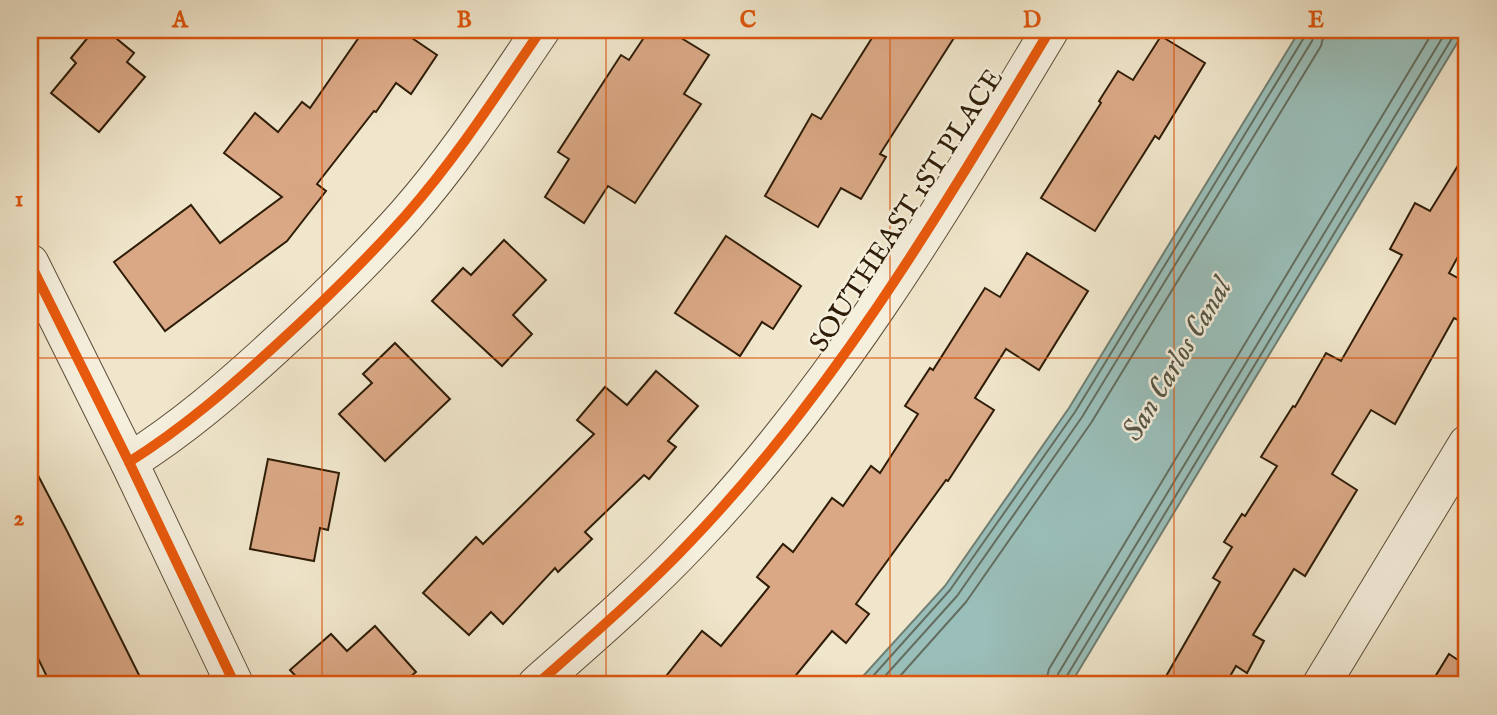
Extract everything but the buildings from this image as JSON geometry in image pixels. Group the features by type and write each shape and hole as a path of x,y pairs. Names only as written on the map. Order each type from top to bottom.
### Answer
{"street":[{"path":"129,461 172,435 339,288 407,214 469,135 541,30"},
{"name":"SOUTHEAST 1ST PLACE","path":"536,685 691,541 765,456 828,377 921,243 1050,30"},
{"path":"30,262 129,461 234,685"},
{"path":"1321,685 1467,444"}],"water":[{"name":"San Carlos Canal","path":"1300,30 1465,30 1070,685 855,685 945,586 1069,408"}],"cycle path":[{"path":"129,462 187,422 240,377 375,249 443,170 541,30"},
{"path":"536,685 673,560 744,483 793,422 885,296 1050,30"},
{"path":"30,263 235,685"}]}
